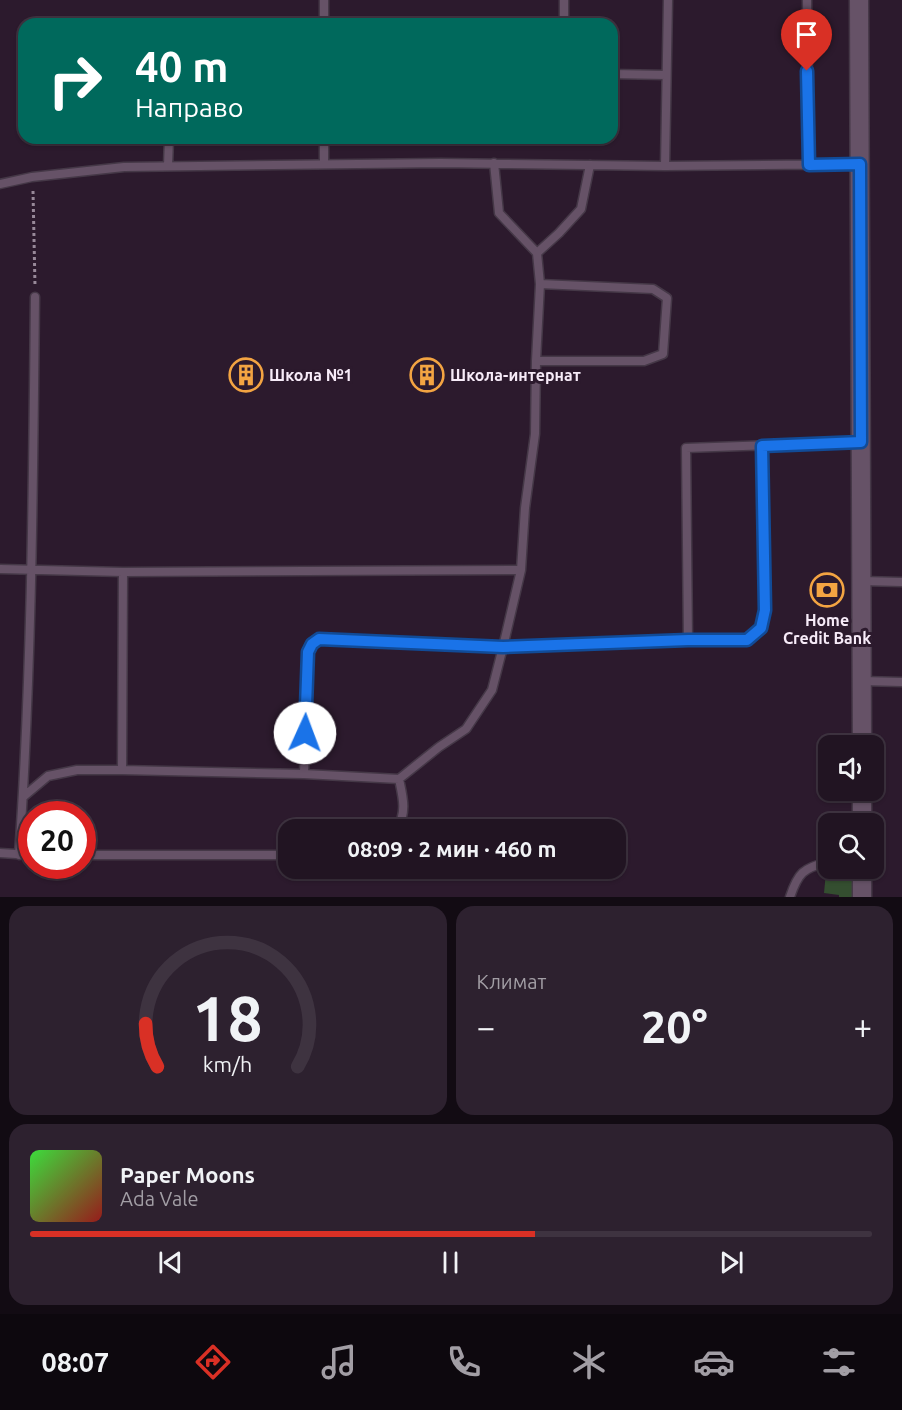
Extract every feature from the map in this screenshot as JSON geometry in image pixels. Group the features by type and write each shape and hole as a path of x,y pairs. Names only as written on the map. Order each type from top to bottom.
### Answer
{"street":[{"path":"859,0 862,735"},
{"path":"862,879 862,897"}],"lane":[{"path":"324,0 324,18"},
{"path":"564,0 564,18"},
{"path":"664,166 668,0"},
{"path":"807,0 809,165"},
{"path":"618,74 666,75"},
{"path":"168,166 169,144"},
{"path":"324,144 324,164"},
{"path":"0,184 32,177 124,167 441,163 664,166 860,164"},
{"path":"23,796 48,776 76,770 304,774 399,779 466,729 492,690 503,647 521,570 525,508 535,434 540,284 537,253 499,213 494,164"},
{"path":"537,253 581,209 590,165"},
{"path":"536,361 644,362 663,354 668,298 653,288 540,284"},
{"path":"23,801 32,568 35,297"},
{"path":"688,640 686,448 861,442"},
{"path":"304,774 308,652 312,644 319,639 503,647 747,640 761,628 765,610 762,446"},
{"path":"0,569 123,572 521,570"},
{"path":"122,770 123,572"},
{"path":"861,581 902,582"},
{"path":"862,681 902,682"},
{"path":"399,779 404,802 402,819"},
{"path":"0,853 18,855"},
{"path":"96,855 278,855"},
{"path":"790,897 796,880 810,867 818,865"}],"path":[{"path":"32,177 35,297"}],"green space":[{"path":"825,879 852,879 852,897 839,897 839,895 824,893"}],"place":[{"name":"Школа №1","path":"246,375"},
{"name":"Школа-интернат","path":"427,375"},
{"name":"Home Credit Bank","path":"827,590"}],"route":[{"path":"305,733 308,652 312,644 319,639 503,647 747,640 761,628 765,610 762,446 861,442 860,164 809,165 807,71"}]}
